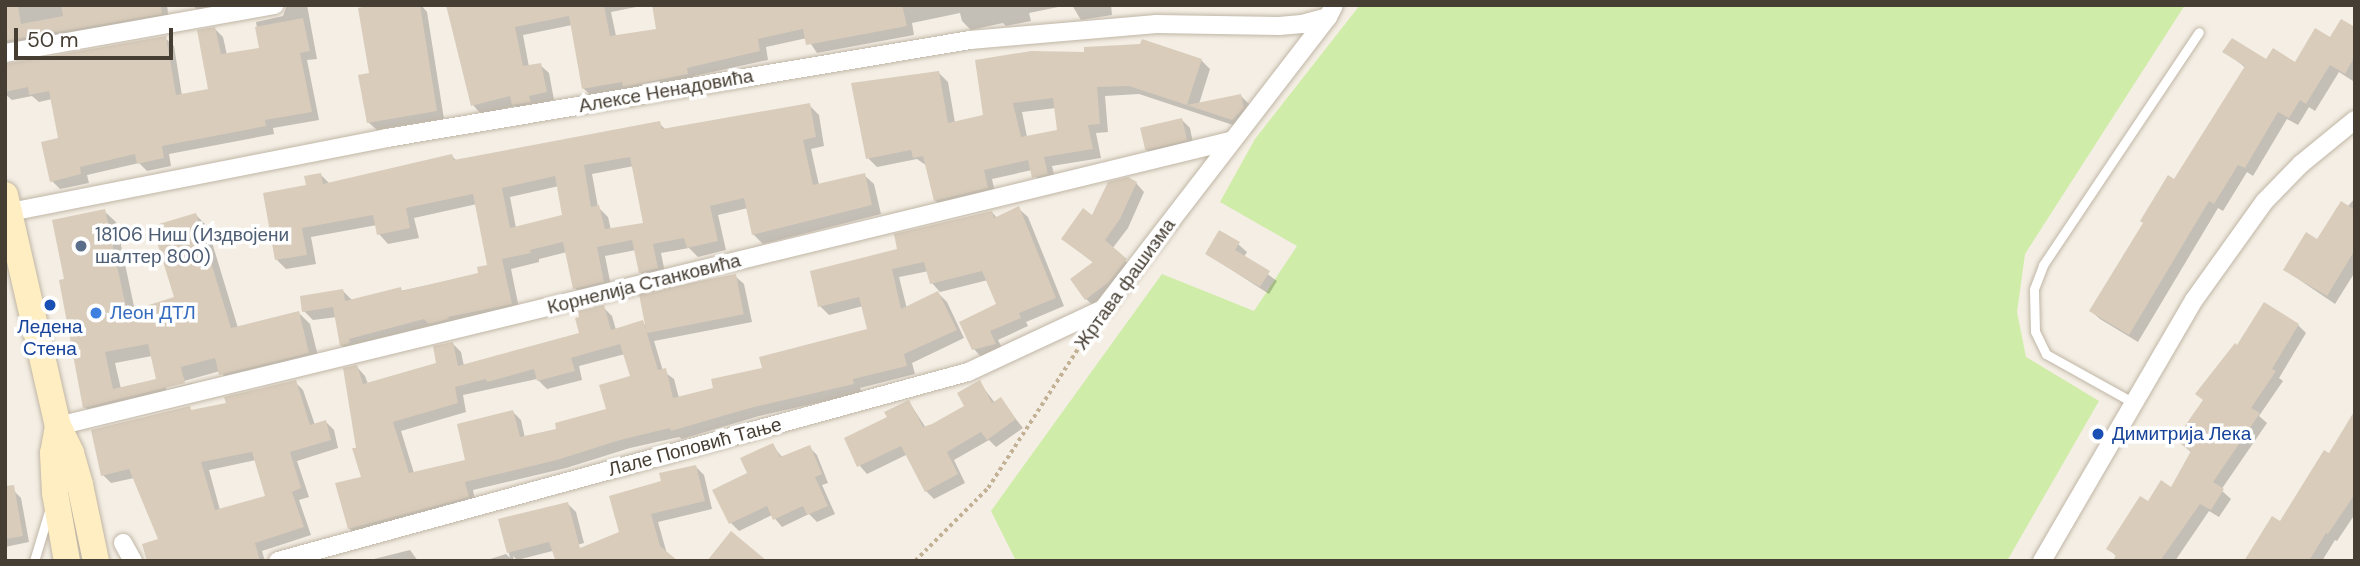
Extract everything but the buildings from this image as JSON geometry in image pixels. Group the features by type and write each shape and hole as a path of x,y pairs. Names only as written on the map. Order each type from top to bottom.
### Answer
{"main road":[{"path":"7,204 58,426 71,453 96,561"},
{"path":"58,426 53,453 55,493 67,561"}],"street":[{"path":"5,53 275,5"},
{"name":"Жртава фашизма","path":"1103,310 1331,11"},
{"name":"Алексе Ненадовића","path":"7,204 970,40 1156,24 1279,26 1303,24 1331,11"},
{"path":"2042,561 2194,300 2265,201 2301,164 2355,121"},
{"name":"Корнелија Станковића","path":"58,426 1230,141"},
{"name":"Лале Поповић Тање","path":"278,561 968,372 1103,310"},
{"path":"122,543 133,561"}],"lane":[{"path":"2134,403 2046,354 2035,331 2034,289 2043,265 2199,32"},
{"path":"34,561 55,493"}],"path":[{"name":"Жртава фашизма","path":"915,561 988,488 1103,310"}],"green space":[{"path":"1360,5 2185,5 2025,254 2017,312 2026,357 2099,401 2007,561 1016,561 991,511 1162,274 1254,311 1297,246 1220,202 1255,139"}],"place":[{"name":"18106 Ниш (Издвојени шалтер 800)","path":"81,246"},
{"name":"Ледена Стена","path":"50,305"},
{"name":"Леон ДТЛ","path":"96,313"},
{"name":"Димитрија Лека","path":"2098,434"}]}
